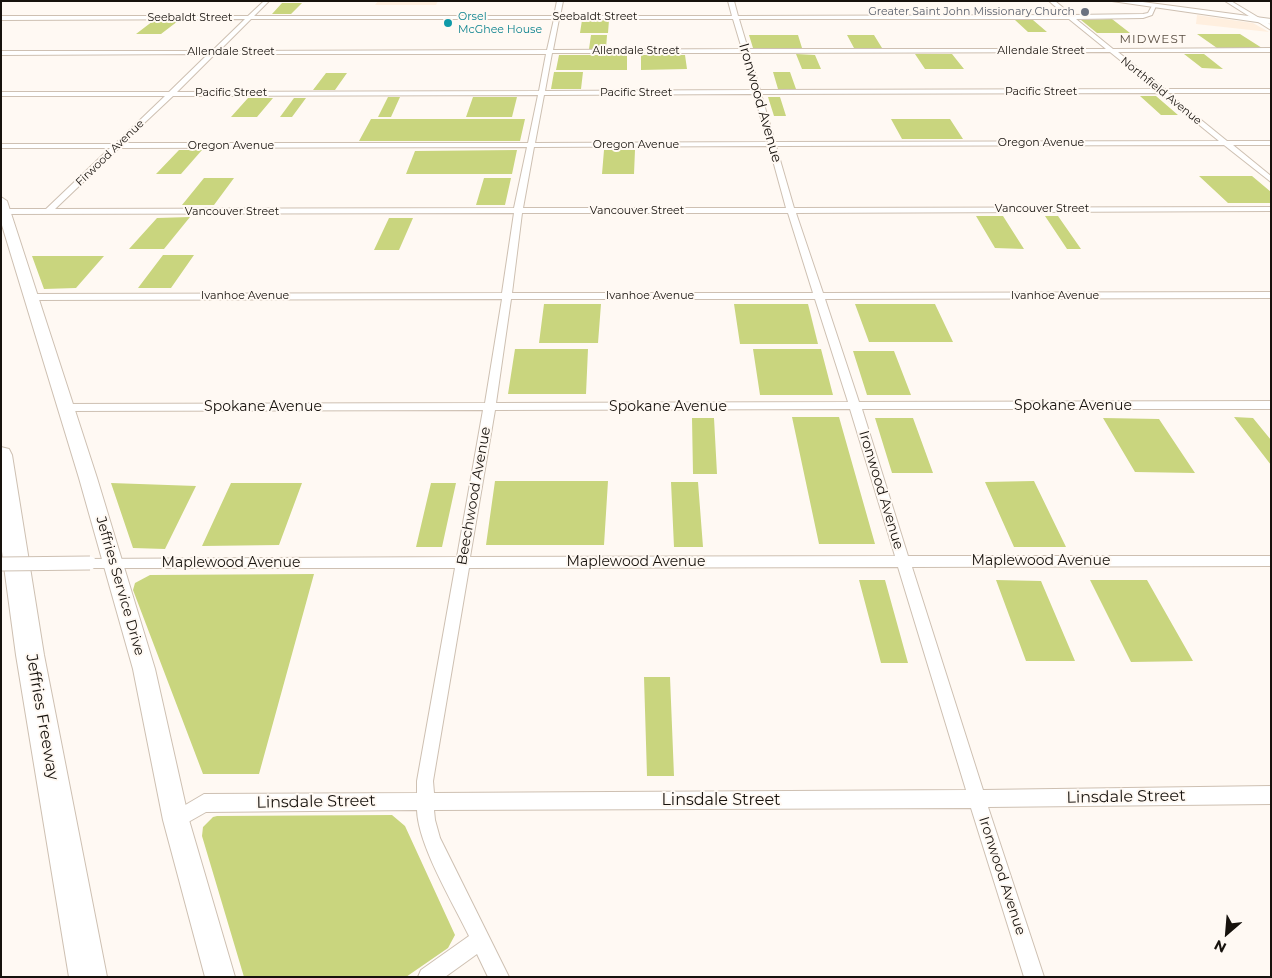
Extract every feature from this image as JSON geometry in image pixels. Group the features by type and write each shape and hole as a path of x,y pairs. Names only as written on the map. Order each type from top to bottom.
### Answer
{"highway":[{"name":"Jeffries Freeway","path":"1,456 30,655 88,977"}],"street":[{"name":"Firwood Avenue","path":"49,212 267,1"},
{"name":"Beechwood Avenue","path":"499,977 432,841 426,820 424,801 425,780 508,296 518,211 560,1"},
{"name":"Ironwood Avenue","path":"731,1 791,210 855,406 1034,977"},
{"name":"Northfield Avenue","path":"1051,1 1271,180"},
{"path":"1116,1 1271,22"},
{"path":"1227,1 1271,28"},
{"name":"Seebaldt Street","path":"1,18 1070,17 1143,16 1150,14 1146,4"},
{"name":"Allendale Street","path":"1,53 1271,50"},
{"name":"Pacific Street","path":"1,94 1271,91"},
{"name":"Oregon Avenue","path":"1,146 1271,143"},
{"name":"Vancouver Street","path":"2,206 49,212 1271,209"},
{"name":"Jeffries Service Drive","path":"2,206 66,407 144,669 176,820 220,977"},
{"name":"Ivanhoe Avenue","path":"30,297 1271,296"},
{"name":"Spokane Avenue","path":"66,407 1271,405"},
{"name":"Maplewood Avenue","path":"1,564 1271,561"},
{"name":"Linsdale Street","path":"176,820 204,804 424,801 977,799 1271,795"},
{"path":"428,977 480,940"}],"shaded area":[{"path":"378,1 438,1 436,5 375,5"},
{"path":"1197,15 1253,23 1269,32 1196,24"}],"green space":[{"path":"282,3 302,3 291,14 272,14"},
{"path":"1112,19 1130,33 1097,33 1081,20"},
{"path":"582,20 609,20 608,33 580,33"},
{"path":"1015,20 1033,20 1047,32 1028,32"},
{"path":"153,21 178,21 161,34 136,34"},
{"path":"1197,34 1240,34 1262,48 1217,48"},
{"path":"591,35 607,35 606,49 589,49"},
{"path":"749,35 798,35 802,48 753,48"},
{"path":"847,35 874,35 882,48 854,48"},
{"path":"796,54 815,55 821,69 802,69"},
{"path":"915,54 952,54 964,69 925,69"},
{"path":"1184,54 1204,54 1223,69 1202,68"},
{"path":"559,55 627,55 627,70 556,70"},
{"path":"641,55 685,55 687,69 641,70"},
{"path":"554,72 583,72 581,89 551,89"},
{"path":"773,72 790,72 796,89 778,89"},
{"path":"326,73 347,73 335,90 313,90"},
{"path":"1140,96 1156,96 1178,115 1161,115"},
{"path":"388,97 400,97 391,117 378,117"},
{"path":"473,97 517,97 512,117 466,117"},
{"path":"768,97 780,97 786,116 774,116"},
{"path":"248,98 273,98 257,117 231,117"},
{"path":"294,98 306,98 292,117 280,117"},
{"path":"371,119 525,119 520,141 359,141"},
{"path":"891,119 950,119 963,139 902,139"},
{"path":"179,150 202,150 181,174 156,174"},
{"path":"517,150 512,174 406,174 415,151"},
{"path":"604,150 635,150 634,174 602,174"},
{"path":"1199,176 1252,176 1271,192 1271,203 1228,203"},
{"path":"204,178 234,178 214,205 182,205"},
{"path":"484,178 511,178 505,205 476,205"},
{"path":"976,216 1003,216 1024,249 995,248"},
{"path":"1045,216 1058,216 1081,249 1067,249"},
{"path":"190,217 164,249 129,249 157,218"},
{"path":"389,218 413,218 399,250 374,250"},
{"path":"163,255 194,255 171,288 138,288"},
{"path":"32,256 104,256 76,288 44,289"},
{"path":"544,304 601,304 598,343 539,343"},
{"path":"734,304 808,304 818,344 740,344"},
{"path":"855,304 935,304 953,342 869,342"},
{"path":"515,349 588,349 586,394 508,394"},
{"path":"753,349 821,349 833,395 760,395"},
{"path":"853,351 894,351 911,395 867,395"},
{"path":"792,417 839,417 875,544 819,544"},
{"path":"1234,417 1253,418 1271,440 1271,465"},
{"path":"692,418 714,418 717,474 693,474"},
{"path":"875,418 913,418 933,473 892,473"},
{"path":"1103,418 1159,419 1195,473 1135,472"},
{"path":"495,481 608,481 604,545 486,545"},
{"path":"1034,481 1066,547 1014,547 985,482"},
{"path":"671,482 698,482 703,547 674,547"},
{"path":"111,483 196,486 165,549 133,548"},
{"path":"231,483 302,483 279,545 202,546"},
{"path":"431,483 456,483 442,547 416,547"},
{"path":"314,574 259,774 203,774 133,590 135,583 150,575"},
{"path":"859,580 885,580 908,663 881,663"},
{"path":"996,580 1041,581 1075,661 1026,661"},
{"path":"1090,580 1147,580 1193,661 1131,662"},
{"path":"644,677 670,677 674,776 647,776"},
{"path":"392,815 405,826 455,935 448,948 406,977 244,977 202,836 203,827 213,817 217,816"}],"place":[{"name":"Greater Saint John Missionary Church","path":"1085,12"},
{"name":"Orsel McGhee House","path":"448,23"}],"district":[{"name":"MIDWEST","path":"1153,39"}]}
